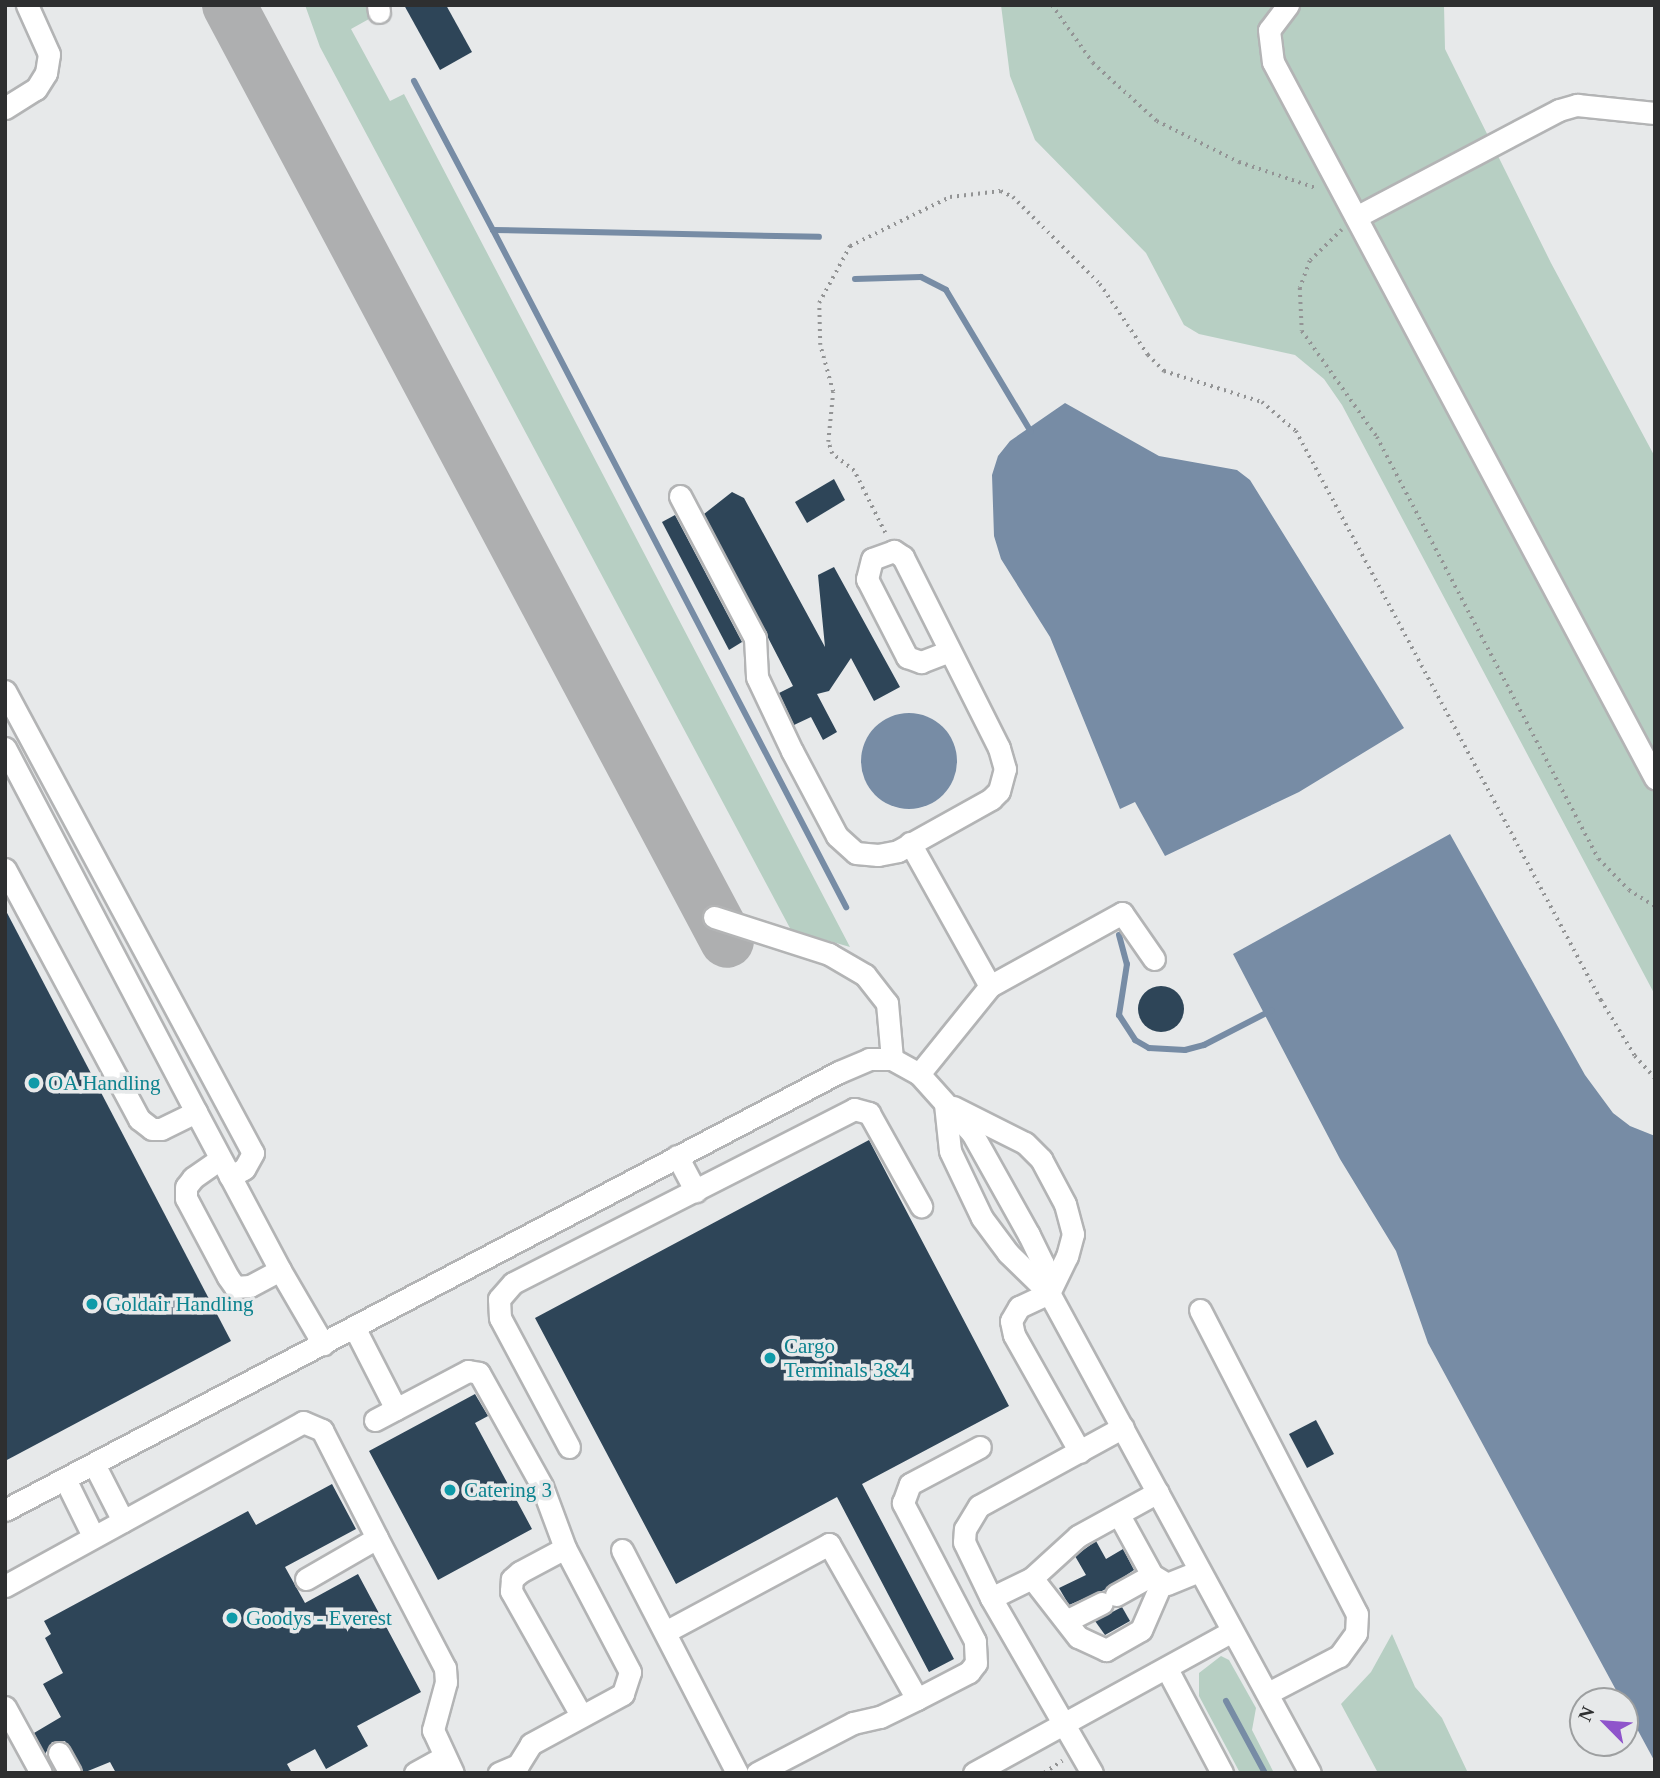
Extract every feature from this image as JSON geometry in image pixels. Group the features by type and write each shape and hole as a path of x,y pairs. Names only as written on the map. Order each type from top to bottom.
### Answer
{"street":[{"path":"5,108 36,89 46,73 49,54 27,5"},
{"path":"1288,5 1272,22 1269,51 1655,778"},
{"path":"1356,217 1559,110 1577,105 1655,113"},
{"path":"680,496 755,638 758,677 837,836 856,853 867,856 898,850 991,799 1004,780 1003,758 902,557 894,551 873,559 867,579 907,657 921,662 948,651"},
{"path":"5,691 253,1153 244,1169 225,1168 193,1178 186,1187 186,1198 235,1287 250,1286 280,1270"},
{"path":"5,748 225,1168 323,1345"},
{"path":"910,843 990,986"},
{"path":"5,869 139,1119 152,1129 161,1129 196,1112"},
{"path":"919,1074 990,986 1122,913 1154,958"},
{"path":"714,917 829,954 865,975 887,1003 892,1059"},
{"path":"5,1510 854,1064 892,1059 919,1074 972,1133 1043,1264 1049,1293 1310,1773"},
{"path":"945,1104 950,1151 982,1218 1007,1253 1049,1293"},
{"path":"945,1104 1010,1133 1041,1159 1065,1204 1073,1234 1049,1293 1019,1307 1011,1321 1014,1335 1080,1452"},
{"path":"569,1447 500,1318 499,1299 513,1283 854,1109 863,1109 921,1206"},
{"path":"677,1156 696,1191"},
{"path":"655,1168 674,1202"},
{"path":"1200,1310 1357,1614 1356,1633 1339,1656 1268,1693"},
{"path":"354,1327 396,1409"},
{"path":"375,1420 468,1371 479,1373 542,1486 565,1548 630,1672 623,1694 531,1744 513,1770"},
{"path":"5,1586 303,1422 321,1430 445,1668 446,1682 433,1730 448,1765 415,1773"},
{"path":"1092,1773 991,1598 964,1542 969,1518 979,1506 1123,1427"},
{"path":"757,1773 853,1723 880,1717 968,1672 977,1651 903,1503 905,1492 980,1447"},
{"path":"94,1464 123,1521"},
{"path":"65,1479 93,1536"},
{"path":"991,1598 1032,1578 1078,1536 1158,1492"},
{"path":"1032,1578 1084,1642 1106,1650 1141,1630 1157,1579 1119,1515"},
{"path":"306,1579 377,1538"},
{"path":"667,1631 829,1544 917,1699"},
{"path":"565,1548 520,1572 512,1579 511,1591 581,1715"},
{"path":"622,1550 667,1631 737,1773"},
{"path":"1066,1621 1157,1579 1200,1570"},
{"path":"974,1773 1066,1725 1231,1632"},
{"path":"1167,1669 1222,1773"},
{"path":"5,1707 41,1773"},
{"path":"59,1753 70,1773"}],"path":[{"path":"1052,5 1093,63 1157,121 1239,162 1318,188 1343,191"},
{"path":"894,551 855,471 832,454 828,442 833,393 820,345 819,303 850,246 950,197 1001,191 1013,197 1100,284 1148,355 1164,371 1262,402 1280,415 1308,448 1601,1000 1635,1056 1655,1079"},
{"path":"1356,217 1310,261 1300,288 1302,331 1377,438 1599,859 1629,890 1655,905"}],"green space":[{"path":"305,5 369,5 369,19 351,29 390,101 404,94 850,947 791,930 320,47"},
{"path":"1001,5 1444,5 1445,49 1551,263 1655,457 1655,995 1342,405 1324,379 1295,355 1199,334 1184,325 1146,253 1035,140 1010,76"},
{"path":"1392,1634 1415,1687 1442,1718 1468,1773 1378,1773 1341,1704 1371,1672"},
{"path":"1221,1656 1229,1660 1256,1708 1252,1730 1274,1773 1240,1773 1199,1696 1199,1673"}],"water":[{"path":"1065,403 1159,456 1237,470 1250,480 1404,728 1299,792 1165,856 1135,802 1120,809 1050,637 1001,559 994,536 992,475 998,456 1010,441"},
{"path":"909,713 927,716 943,727 954,743 957,761 954,779 943,795 927,806 909,809 891,806 875,795 864,779 861,761 864,743 875,727 891,716"},
{"path":"1450,834 1585,1075 1613,1113 1630,1126 1655,1136 1655,1762 1639,1732 1639,1687 1614,1687 1428,1343 1396,1251 1340,1159 1233,954"}],"building":[{"path":"404,5 446,5 472,52 440,70"},
{"path":"834,479 845,500 807,523 795,502"},
{"path":"732,492 744,498 825,647 818,575 834,567 900,687 874,701 851,658 829,691 817,694 837,732 823,740 811,717 794,725 779,693 793,686 704,514"},
{"path":"675,515 742,642 729,650 662,522"},
{"path":"5,909 231,1341 5,1461"},
{"path":"1161,986 1177,993 1184,1009 1177,1025 1161,1032 1145,1025 1138,1009 1145,993"},
{"name":"Cargo Terminals 3&4","path":"869,1140 1009,1406 862,1484 954,1659 929,1672 837,1497 676,1584 535,1318"},
{"name":"Catering 3","path":"475,1394 488,1416 475,1423 532,1529 438,1580 369,1451"},
{"path":"1316,1420 1334,1454 1307,1468 1289,1434"},
{"name":"Goodys - Everest","path":"332,1484 356,1529 285,1567 305,1603 358,1574 421,1692 357,1726 368,1746 326,1769 315,1749 287,1764 292,1773 116,1773 110,1762 83,1773 65,1741 52,1742 45,1754 34,1733 61,1717 43,1684 63,1673 45,1638 51,1634 44,1621 248,1511 256,1525"},
{"path":"1096,1541 1106,1559 1123,1549 1134,1570 1104,1590 1069,1605 1059,1588 1086,1575 1075,1556"},
{"path":"1122,1607 1130,1621 1105,1635 1095,1621"}],"waterway":[{"path":"414,81 493,230 819,237"},
{"path":"493,230 846,907"},
{"path":"855,279 921,277 946,290 1031,432"},
{"path":"1119,935 1127,964 1119,1015 1135,1040 1149,1048 1185,1050 1204,1045 1272,1010"},
{"path":"1226,1701 1265,1773"}],"taxiway":[{"path":"229,5 727,941"}],"place":[{"name":"OA Handling","path":"34,1083"},
{"name":"Goldair Handling","path":"92,1304"},
{"name":"Cargo Terminals 3&4","path":"770,1358"},
{"name":"Catering 3","path":"450,1490"},
{"name":"Goodys - Everest","path":"232,1618"}]}
